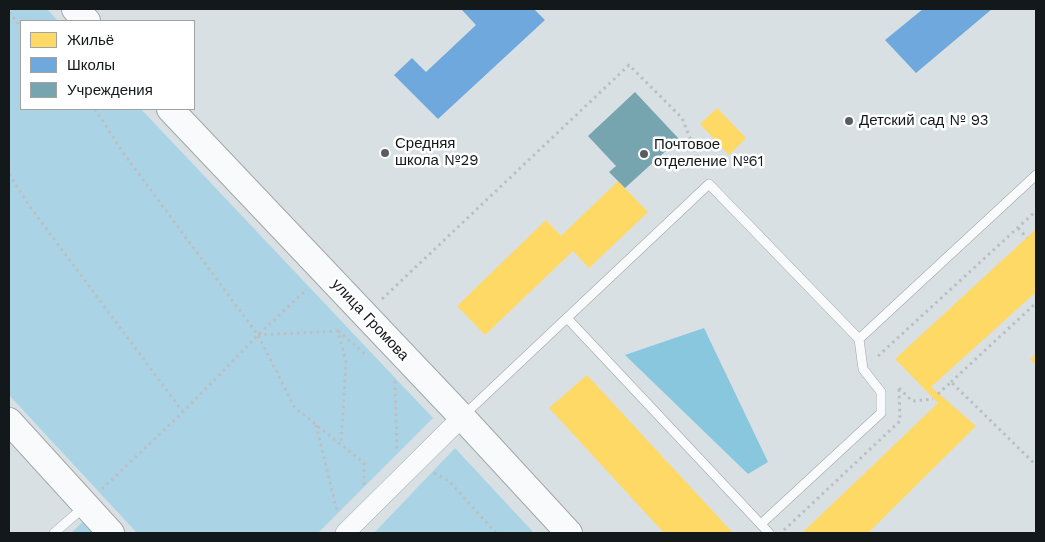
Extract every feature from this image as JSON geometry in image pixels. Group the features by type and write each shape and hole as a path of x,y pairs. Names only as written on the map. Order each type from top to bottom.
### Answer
{"street":[{"path":"75,9 86,20"},
{"name":"улица Громова","path":"171,110 462,417 568,533"},
{"path":"345,533 462,417"},
{"path":"9,421 111,533"}],"lane":[{"path":"859,339 1036,175"},
{"path":"462,417 709,184 859,339 863,369 881,392 881,413 761,524"},
{"path":"567,318 769,533"},
{"path":"54,533 86,505"}],"path":[{"path":"9,12 20,26"},
{"path":"380,301 629,65 682,118 709,184"},
{"path":"96,110 124,154 258,335 294,408 364,463 364,514"},
{"path":"9,174 30,207 183,412"},
{"path":"863,369 1036,211"},
{"path":"1018,228 1027,238"},
{"path":"86,505 183,412 258,335 325,273"},
{"path":"938,394 1036,303"},
{"path":"258,335 338,331 346,362 341,444"},
{"path":"893,381 912,401 933,399"},
{"path":"951,382 1036,465"},
{"path":"316,425 338,515"}],"shaded area":[{"path":"9,9 47,9 57,20 20,20 20,110 142,110 433,418 318,533 137,533 9,395"},
{"path":"704,328 768,462 748,474 625,355"},
{"path":"455,448 534,533 374,533"},
{"path":"88,517 104,533 72,532"}],"building: Жильё":[{"path":"717,108 746,138 729,155 700,124"},
{"path":"618,181 648,212 589,268 573,251 485,335 457,306 546,220 561,236"},
{"path":"1036,229 1036,292 931,387 976,426 868,533 802,533 938,403 895,359"},
{"path":"1036,353 1036,366 1030,359"},
{"path":"587,375 733,533 664,533 549,408"}],"building: Школы":[{"path":"461,9 534,9 545,20 438,119 394,75 412,58 426,72 476,25"},
{"path":"923,9 992,9 916,73 885,40"}],"building: Учреждения":[{"path":"635,92 679,139 625,188 609,172 616,166 588,136"}],"place":[{"name":"Детский сад № 93","path":"849,121"},
{"name":"Средняя школа №29","path":"385,153"},
{"name":"Почтовое отделение №61","path":"644,154"}]}
